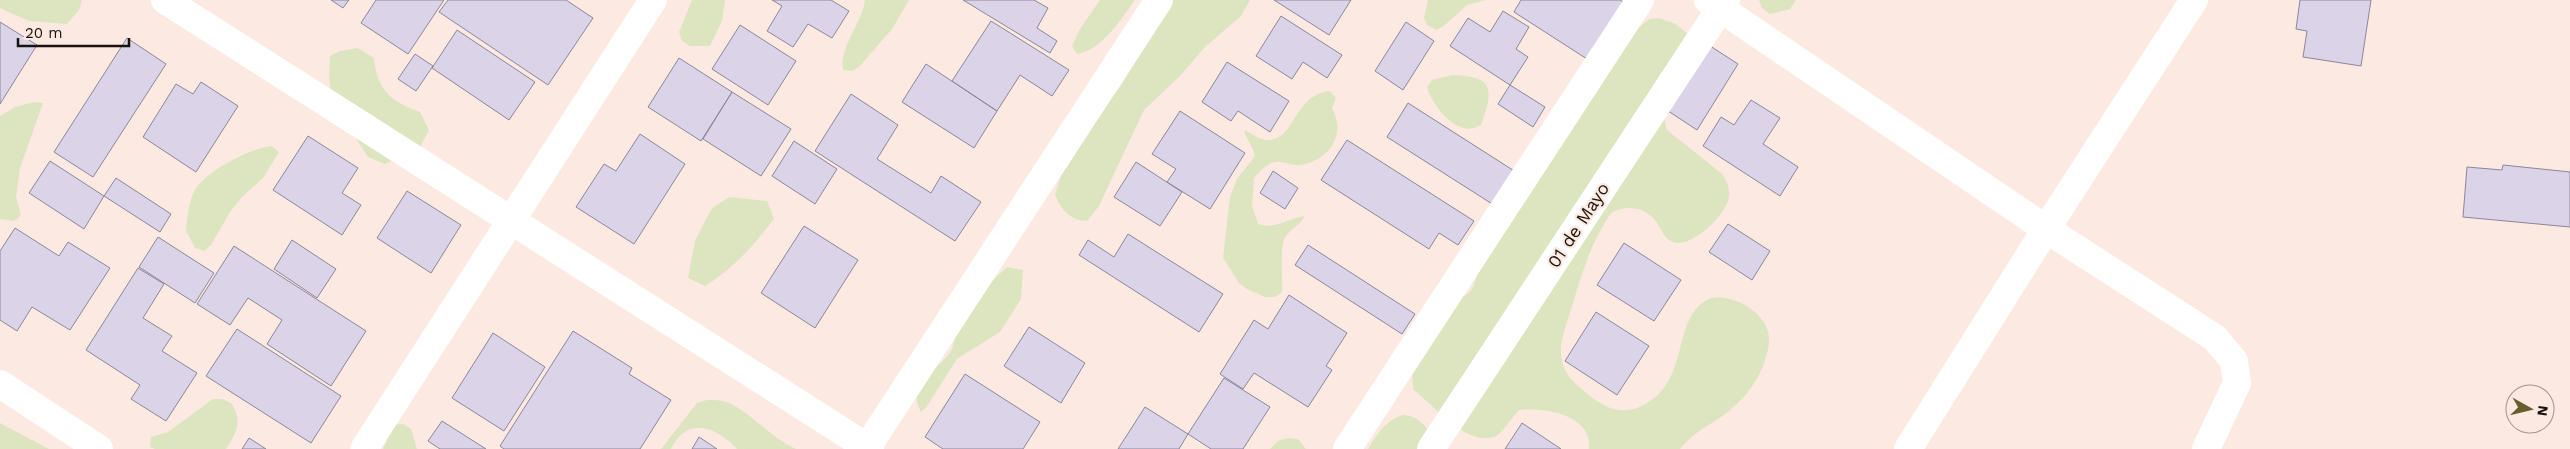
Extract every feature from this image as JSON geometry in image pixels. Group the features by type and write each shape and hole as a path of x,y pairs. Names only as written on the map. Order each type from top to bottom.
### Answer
{"street":[{"path":"165,0 868,448 1159,0"},
{"path":"364,449 512,222 653,0"},
{"path":"1347,449 1640,0"},
{"path":"1908,449 2046,229 2194,0"},
{"path":"1718,3 2046,229 2215,338 2234,360 2237,383 2206,449"},
{"name":"01 de Mayo","path":"1431,449 1718,3"},
{"path":"0,384 99,449"}],"green space":[{"path":"0,0 82,0 79,10 67,24 29,21 0,8"},
{"path":"692,0 725,0 722,21 710,46 690,46 682,41 679,32"},
{"path":"865,0 909,0 892,29 859,67 852,71 843,70 844,53 860,18"},
{"path":"1100,0 1135,0 1103,40 1095,47 1077,54 1072,46 1080,29"},
{"path":"1172,0 1250,0 1241,16 1205,47 1180,76 1144,110 1099,206 1087,221 1076,219 1063,209 1055,194 1067,158 1122,84"},
{"path":"1428,0 1486,0 1467,5 1437,30 1427,25 1424,18"},
{"path":"1759,0 1796,0 1790,9 1770,14 1762,8"},
{"path":"1659,18 1676,24 1690,36 1666,94 1664,118 1667,130 1721,173 1728,186 1728,201 1719,216 1703,232 1685,242 1676,243 1669,240 1663,234 1652,216 1641,210 1623,208 1611,213 1593,246 1580,282 1562,341 1563,363 1573,382 1608,407 1625,410 1644,405 1658,394 1668,381 1675,367 1688,323 1695,310 1705,301 1718,297 1747,306 1765,324 1768,330 1769,343 1763,367 1751,388 1735,406 1696,433 1680,449 1589,449 1588,437 1575,420 1553,412 1529,409 1519,410 1496,436 1485,438 1463,431 1440,414 1413,389 1412,370 1458,298 1463,297 1472,288 1478,269 1541,167 1561,147 1617,43 1650,19"},
{"path":"358,48 374,58 378,79 387,93 401,104 420,112 429,130 420,147 385,164 368,157 338,111 331,94 330,56 340,51"},
{"path":"1452,75 1476,78 1487,87 1489,94 1488,102 1481,125 1469,129 1462,128 1449,120 1433,101 1427,87 1432,80"},
{"path":"1330,91 1336,98 1332,108 1337,128 1336,137 1326,153 1310,163 1300,165 1279,162 1270,164 1254,178 1252,206 1258,224 1271,226 1305,216 1288,233 1284,240 1282,292 1275,297 1265,297 1239,283 1223,258 1230,197 1237,179 1255,156 1244,130 1262,139 1278,138 1285,132 1309,100 1318,94"},
{"path":"34,102 43,103 20,168 16,197 21,215 14,221 0,219 0,116 15,107"},
{"path":"272,146 279,152 263,178 242,197 230,212 211,245 204,251 195,248 186,231 190,204 195,190 209,175 219,168 253,151"},
{"path":"729,197 767,201 774,219 743,256 705,286 688,278 695,241 712,208"},
{"path":"1007,267 1023,270 1021,299 1000,332 957,359 927,406 921,412 917,400 917,391 920,383 947,357 952,349 958,323 970,305"},
{"path":"213,399 222,399 231,403 237,415 236,432 226,449 155,449 150,447 151,437 168,432"},
{"path":"707,400 726,402 734,406 777,438 796,449 737,449 729,441 712,430 694,428 678,438 671,449 661,449 697,403"},
{"path":"1403,415 1416,418 1425,426 1437,449 1368,449 1387,424"},
{"path":"0,423 49,449 0,449"},
{"path":"403,424 411,429 417,449 383,449 394,425"},
{"path":"1288,438 1298,439 1306,449 1270,449 1278,441"}],"building":[{"path":"331,0 349,0 343,8"},
{"path":"376,0 444,0 408,54 361,23"},
{"path":"448,0 566,0 593,18 548,85 439,12"},
{"path":"772,0 831,0 849,11 832,38 808,24 793,47 767,31 782,6"},
{"path":"963,0 1034,0 1048,8 1037,28 1057,41 1050,53"},
{"path":"1274,0 1351,0 1329,35"},
{"path":"1521,0 1620,0 1623,2 1587,59 1514,12"},
{"path":"2300,0 2371,0 2361,66 2303,57 2307,31 2296,29"},
{"path":"1503,11 1529,27 1516,49 1528,57 1510,85 1450,46 1468,18 1490,32"},
{"path":"1281,16 1342,55 1327,78 1303,62 1292,79 1256,56"},
{"path":"991,21 1069,70 1052,96 1020,75 997,111 952,81"},
{"path":"0,22 37,45 0,104"},
{"path":"1406,22 1434,41 1403,90 1375,71"},
{"path":"740,25 796,61 768,105 712,69"},
{"path":"457,30 535,82 509,120 432,68"},
{"path":"127,38 166,64 93,177 54,152"},
{"path":"1704,42 1738,64 1697,130 1662,107"},
{"path":"415,54 433,66 416,91 398,79"},
{"path":"679,58 732,92 701,141 648,107"},
{"path":"1227,62 1289,101 1270,132 1238,111 1231,121 1202,102"},
{"path":"926,64 997,111 974,148 902,102"},
{"path":"201,82 238,106 196,172 143,137 176,84 193,94"},
{"path":"1510,85 1545,107 1533,127 1498,104"},
{"path":"732,92 791,129 761,176 703,139"},
{"path":"851,94 898,125 877,159 931,193 941,176 981,202 955,241 815,151"},
{"path":"1751,100 1780,118 1763,144 1798,167 1780,196 1703,146 1721,117 1734,125"},
{"path":"1408,103 1519,174 1497,207 1387,137"},
{"path":"1180,111 1245,153 1210,209 1167,182 1176,169 1152,154"},
{"path":"640,134 685,164 634,244 576,207 604,164 616,171"},
{"path":"308,136 358,168 342,193 361,205 342,235 273,190"},
{"path":"1347,140 1474,221 1458,245 1439,233 1429,249 1321,180"},
{"path":"794,141 837,169 815,204 772,176"},
{"path":"50,161 104,196 84,229 29,193"},
{"path":"1136,162 1182,192 1160,226 1114,197"},
{"path":"2503,165 2570,172 2570,227 2463,217 2467,167 2502,170"},
{"path":"1273,171 1298,188 1285,209 1260,193"},
{"path":"116,178 171,214 160,232 104,196"},
{"path":"407,191 461,225 431,273 377,238"},
{"path":"1728,224 1770,251 1752,280 1709,252"},
{"path":"804,226 858,260 815,328 761,293"},
{"path":"15,228 59,256 68,242 110,268 70,330 32,307 17,331 0,320 0,251"},
{"path":"1128,234 1223,294 1199,332 1079,255 1088,240 1114,257"},
{"path":"158,237 214,273 195,303 139,267"},
{"path":"292,240 336,269 317,298 274,269"},
{"path":"1624,243 1681,280 1654,321 1597,285"},
{"path":"1308,245 1415,314 1402,334 1295,265"},
{"path":"234,246 366,331 331,386 267,344 282,320 248,298 230,325 197,304"},
{"path":"138,268 164,284 143,318 172,336 162,351 197,373 166,421 131,399 140,385 86,350"},
{"path":"1289,295 1347,333 1326,366 1332,370 1308,407 1254,373 1243,389 1220,374 1254,320 1268,329"},
{"path":"1596,312 1649,346 1617,395 1565,361"},
{"path":"1029,327 1085,363 1061,403 1004,366"},
{"path":"237,329 341,396 311,443 206,376"},
{"path":"573,331 632,368 629,374 671,400 640,449 504,449 500,446"},
{"path":"493,333 545,367 504,431 452,398"},
{"path":"965,374 1040,422 1023,449 943,449 925,437"},
{"path":"1224,378 1270,407 1243,449 1211,449 1188,434"},
{"path":"1145,407 1188,434 1179,449 1118,449"},
{"path":"442,421 486,449 440,449 428,441"},
{"path":"1522,423 1561,449 1505,449"},
{"path":"699,437 717,449 692,449"},
{"path":"249,438 266,449 242,449"}]}
